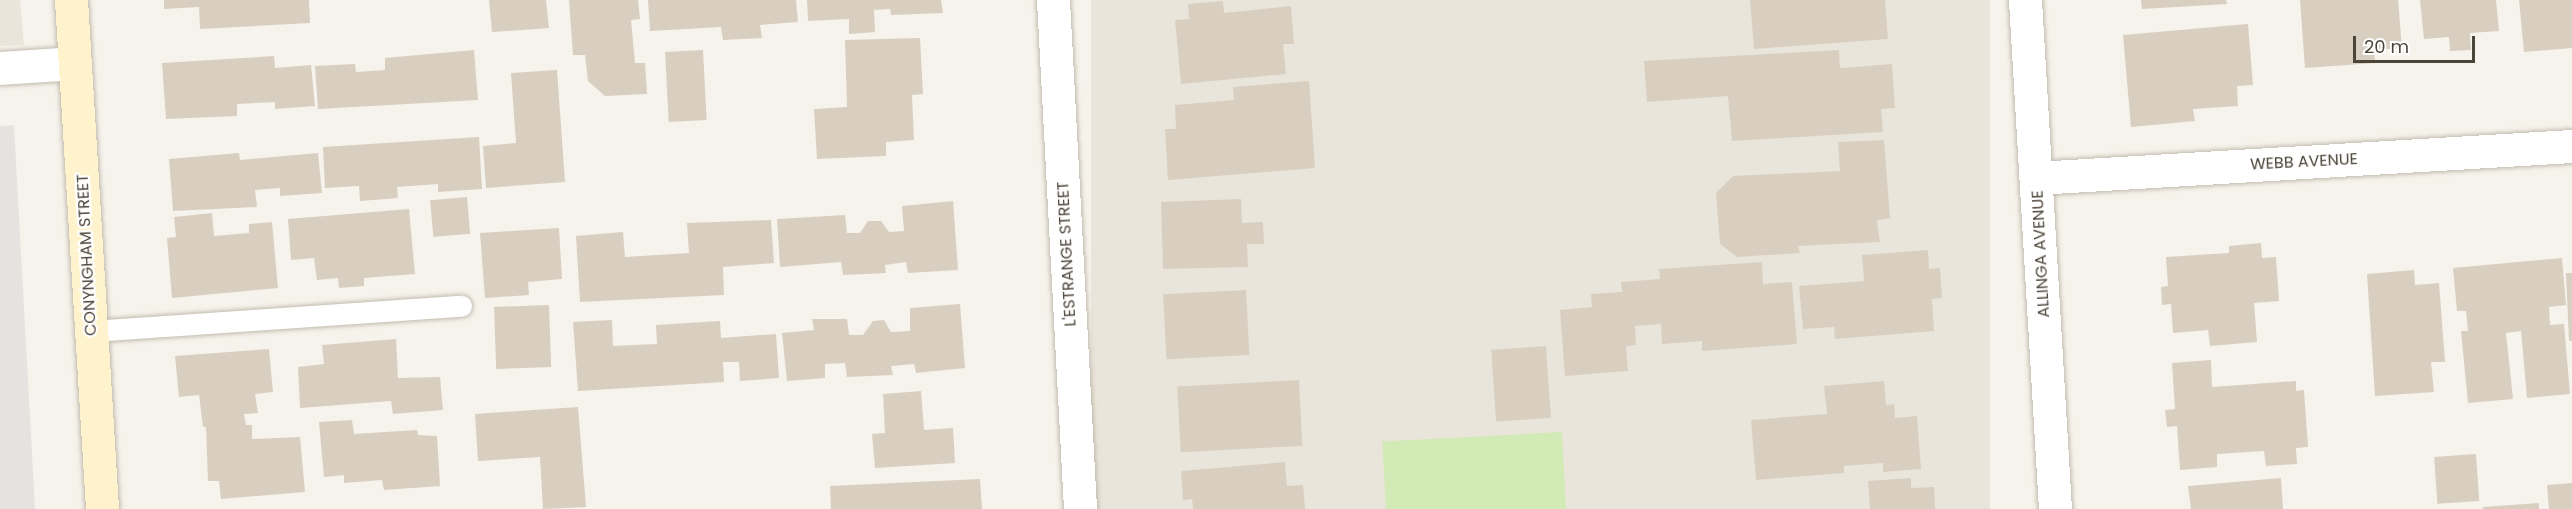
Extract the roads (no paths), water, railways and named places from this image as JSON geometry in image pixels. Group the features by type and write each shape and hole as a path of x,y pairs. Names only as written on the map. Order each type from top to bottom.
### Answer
{"street":[{"name":"CONYNGHAM STREET","path":"71,0 102,509"},
{"name":"L'ESTRANGE STREET","path":"1053,0 1080,509"},
{"name":"ALLINGA AVENUE","path":"2025,0 2055,509"},
{"path":"0,68 75,63"},
{"name":"WEBB AVENUE","path":"2036,178 2572,146"}],"lane":[{"path":"91,331 461,306"}]}
